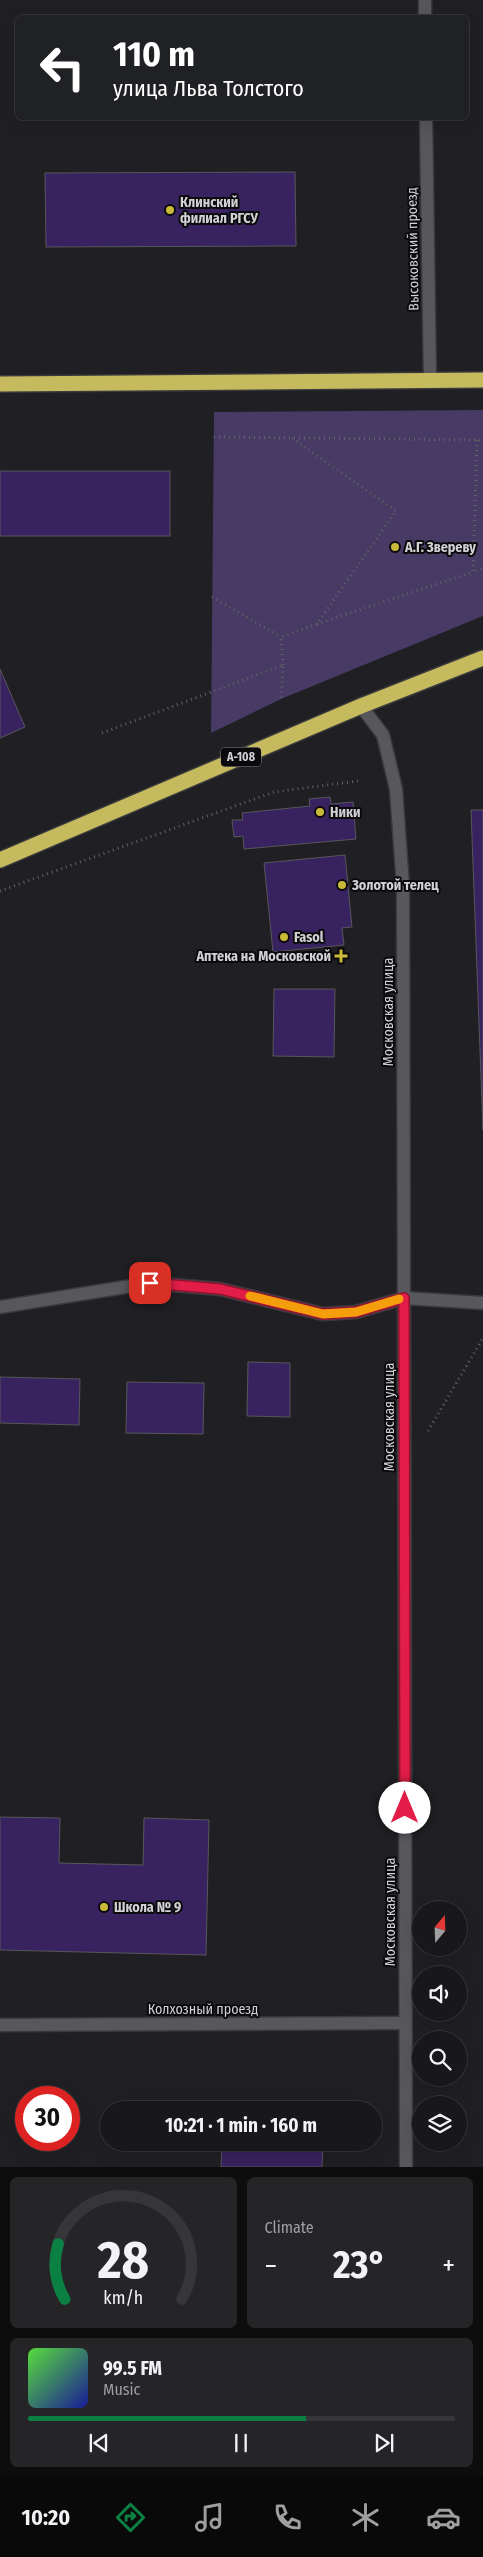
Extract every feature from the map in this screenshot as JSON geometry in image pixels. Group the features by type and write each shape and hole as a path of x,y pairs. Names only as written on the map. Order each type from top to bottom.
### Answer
{"highway":[{"path":"0,384 483,380"},
{"name":"А-108","path":"0,860 361,706 483,658"}],"street":[{"path":"425,0 425,15"},
{"name":"Высоковский проезд","path":"426,120 430,380"},
{"name":"Московская улица","path":"361,706 383,735 396,789 403,886 406,2167"},
{"path":"0,1307 150,1283 220,1289 323,1314 356,1312 404,1298 483,1303"},
{"name":"Колхозный проезд","path":"0,2025 405,2023"}],"path":[{"path":"214,437 483,440"},
{"path":"292,438 396,511 317,624"},
{"path":"473,572 477,440"},
{"path":"212,597 281,637 483,568"},
{"path":"281,637 283,665 281,699"},
{"path":"102,733 283,665"},
{"path":"0,890 274,792 358,781"},
{"path":"428,1432 483,1338"}],"shaded area":[{"path":"483,410 483,616 281,699 211,733 214,412"}],"building":[{"name":"Клинский филиал РГСУ","path":"295,172 296,246 46,247 45,173"},
{"path":"0,471 170,471 170,536 0,536"},
{"path":"0,669 25,727 0,738"},
{"path":"330,797 331,804 353,802 356,839 244,849 243,836 234,837 232,820 243,820 242,813 310,806 309,799"},
{"path":"471,810 483,810 483,1130"},
{"path":"345,855 352,927 342,928 344,945 273,952 264,863"},
{"path":"274,989 335,989 334,1057 273,1056"},
{"path":"248,1362 290,1363 290,1417 247,1416"},
{"path":"0,1377 80,1379 79,1425 0,1423"},
{"path":"127,1382 204,1383 203,1434 126,1433"},
{"name":"Школа № 9","path":"0,1817 60,1818 59,1863 143,1865 144,1818 209,1820 206,1955 0,1950"},
{"path":"222,2151 323,2151 322,2167 221,2167"}],"slow traffic":[{"path":"250,1296 323,1314 356,1312 399,1299"}],"place":[{"name":"Клинский филиал РГСУ","path":"170,210"},
{"name":"А.Г. Звереву","path":"395,547"},
{"name":"Ники","path":"320,812"},
{"name":"Золотой телец","path":"342,885"},
{"name":"Fasol","path":"284,937"},
{"name":"Аптека на Московской","path":"341,956"},
{"name":"Школа № 9","path":"104,1907"}],"route":[{"path":"150,1283 220,1289 323,1314 356,1312 404,1298 405,1808"}]}
